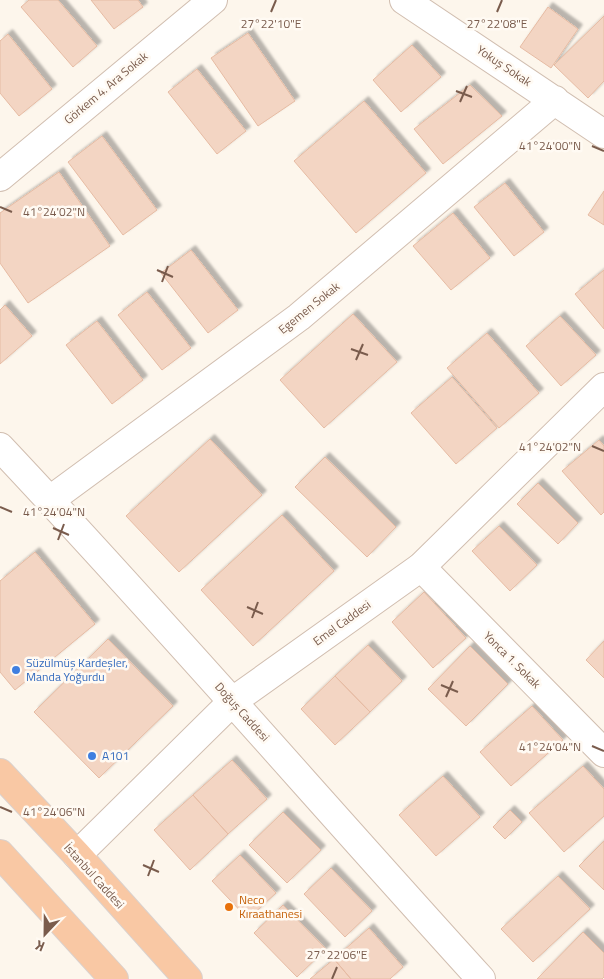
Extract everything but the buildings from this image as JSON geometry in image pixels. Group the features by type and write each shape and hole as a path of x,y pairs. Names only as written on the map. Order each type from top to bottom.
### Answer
{"highway":[{"name":"İstanbul Caddesi","path":"0,773 77,855 188,979"},
{"path":"0,854 114,979"}],"street":[{"name":"Görkem 4. Ara Sokak","path":"0,177 213,0"},
{"name":"Yokuş Sokak","path":"404,0 604,134"},
{"name":"Egemen Sokak","path":"50,500 299,317 555,100"},
{"name":"Emel Caddesi","path":"77,855 233,701 421,567 602,394"},
{"name":"Doğuş Caddesi","path":"0,447 233,701 358,844 481,979"},
{"name":"Yonca 1. Sokak","path":"421,567 604,753"}],"place":[{"name":"Süzülmüş Kardeşler, Manda Yoğurdu","path":"16,670"},
{"name":"A101","path":"92,756"},
{"name":"Neco Kıraathanesi","path":"229,907"}]}
